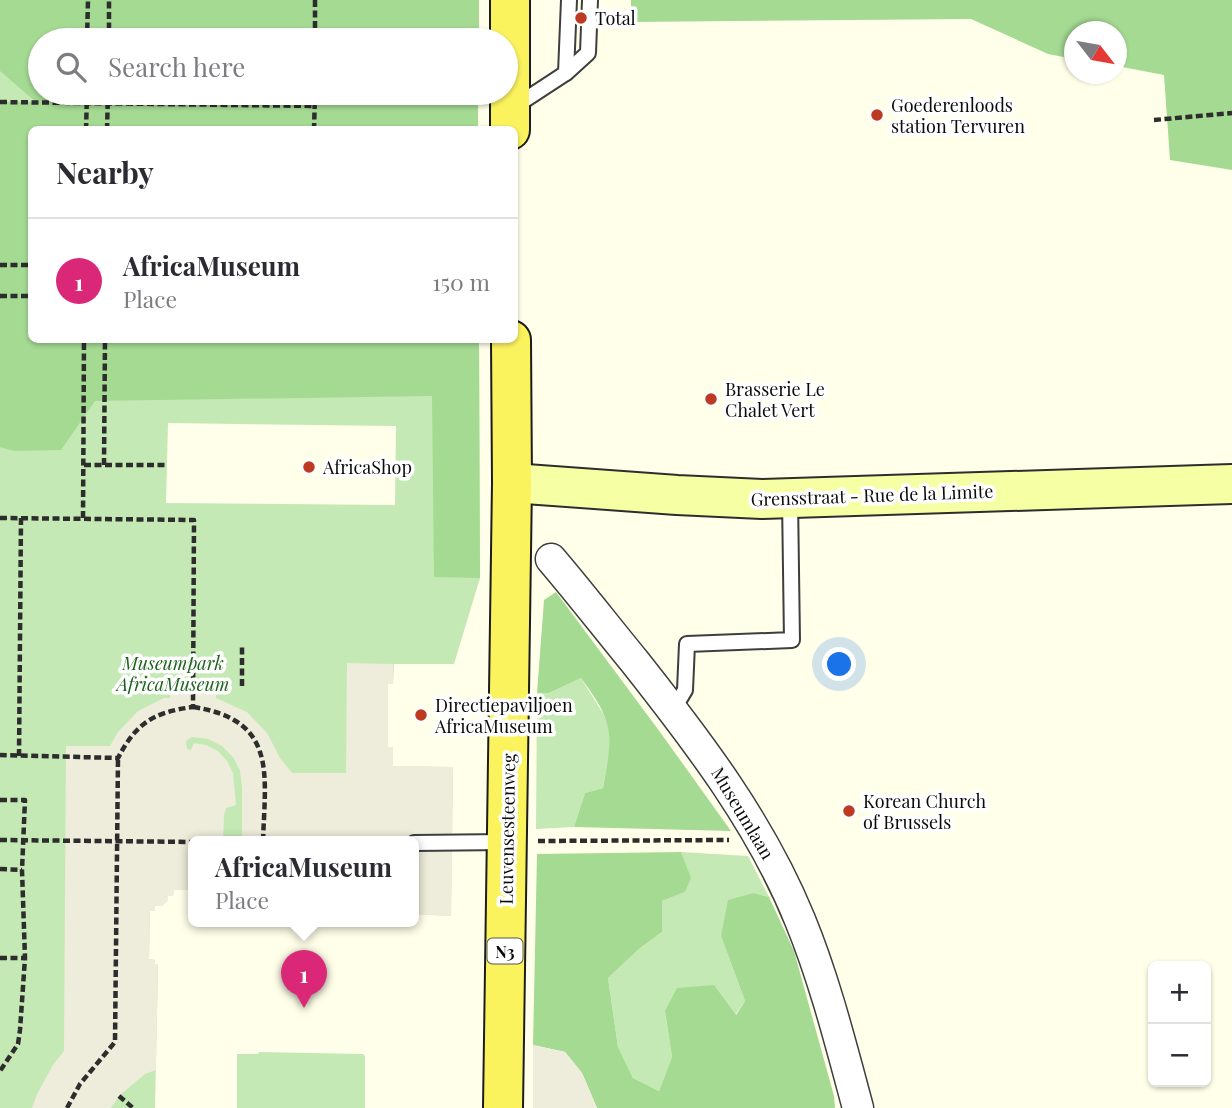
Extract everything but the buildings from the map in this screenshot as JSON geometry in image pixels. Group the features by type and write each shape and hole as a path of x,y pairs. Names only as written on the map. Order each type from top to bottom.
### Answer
{"main road":[{"path":"510,0 510,28"},
{"name":"Leuvensesteenweg","path":"503,1108 512,483 511,343"}],"street":[{"name":"Grensstraat - Rue de la Limite","path":"512,483 728,498 1232,484"},
{"name":"Museumlaan","path":"551,559 713,762 761,840 800,919 823,982 858,1108"}],"lane":[{"path":"566,73 569,0"},
{"path":"510,120 588,53 590,0"},
{"path":"673,710 685,690 687,644 792,640 790,498"},
{"path":"419,843 507,842"}],"path":[{"path":"87,28 88,0"},
{"path":"109,0 109,28"},
{"path":"314,0 315,28"},
{"path":"0,102 28,102"},
{"path":"86,105 86,126"},
{"path":"107,126 108,105"},
{"path":"245,105 314,106 314,126"},
{"path":"1154,120 1232,113"},
{"path":"0,265 28,265"},
{"path":"0,296 28,296"},
{"path":"83,518 84,343"},
{"path":"104,465 105,343"},
{"path":"84,465 167,465"},
{"path":"0,518 194,520 193,707"},
{"path":"19,756 21,519"},
{"path":"242,686 243,644"},
{"path":"67,1108 80,1084 116,1042 118,758 128,739 146,722 168,710 193,707 217,711 234,719 248,730 263,758 263,836"},
{"path":"0,755 118,758"},
{"path":"0,800 25,800 22,870 24,958 18,1044 0,1071"},
{"path":"0,840 188,842"},
{"path":"507,842 761,840"},
{"path":"0,869 22,870"},
{"path":"0,958 24,958"},
{"path":"118,1096 133,1108"}],"green space":[{"name":"Museumpark AfricaMuseum","path":"0,0 479,0 479,28 28,28 28,105 478,105 478,126 28,126 28,343 479,343 480,578 454,664 394,664 393,684 388,684 388,747 393,747 393,766 453,767 451,916 419,914 419,836 188,836 188,890 174,890 173,896 168,896 162,906 155,906 155,911 150,911 149,959 158,964 155,1108 0,1108","holes":["168,423 396,426 395,505 166,503"]},
{"path":"0,0 479,0 479,28 28,28 28,95 0,71"},
{"path":"631,0 1232,0 1232,170 1170,160 1164,75 1127,68 1127,21 1064,21 1064,57 1048,54 971,19 631,22"},
{"path":"0,102 28,102 28,105 478,105 478,126 28,126 28,343 479,343 480,578 434,577 432,396 95,401 61,450 14,451 0,447"},
{"path":"556,592 731,831 574,827 585,793 603,788 609,741 606,719 581,678 549,693 537,693 544,600"},
{"path":"581,678 609,723 610,749 603,788 585,793 574,827 536,829 537,693 549,693"},
{"path":"681,852 748,856 769,897 754,893 721,936 745,1001 735,1015 665,1011 672,1057 659,1091 633,1078 618,1047 608,978 662,932 662,901 685,892 690,878"},
{"path":"681,852 691,878 685,892 662,901 662,932 608,978 618,1047 633,1078 659,1091 672,1057 665,1011 677,988 714,985 736,1015 745,1001 721,936 728,900 754,893 769,897 794,951 835,1108 597,1108 582,1073 565,1052 533,1045 537,854"},
{"path":"237,1054 363,1054 365,1108 237,1108"}],"shaded area":[{"path":"347,663 393,664 393,684 388,684 388,747 393,747 393,766 453,767 451,916 419,914 419,836 242,836 242,787 240,771 233,757 222,746 208,739 192,737 186,741 187,749 191,750 194,743 206,745 218,751 227,761 233,773 236,805 226,808 223,836 188,836 188,890 174,890 173,896 168,896 162,906 155,906 155,911 150,911 149,959 158,964 156,1070 145,1074 119,1096 111,1108 32,1108 53,1065 64,1051 66,746 110,746 118,732 138,711 164,698 170,698 170,681 216,681 216,698 247,712 267,733 280,758 292,773 346,773"},
{"path":"533,1045 565,1052 582,1073 597,1108 533,1108"}],"place":[{"name":"Total","path":"581,18"},
{"name":"Goederenloods station Tervuren","path":"877,115"},
{"name":"Brasserie Le Chalet Vert","path":"711,399"},
{"name":"AfricaShop","path":"309,467"},
{"name":"Directiepaviljoen AfricaMuseum","path":"421,715"},
{"name":"Korean Church of Brussels","path":"849,811"},
{"name":"AfricaMuseum","path":"304,1008"}]}
